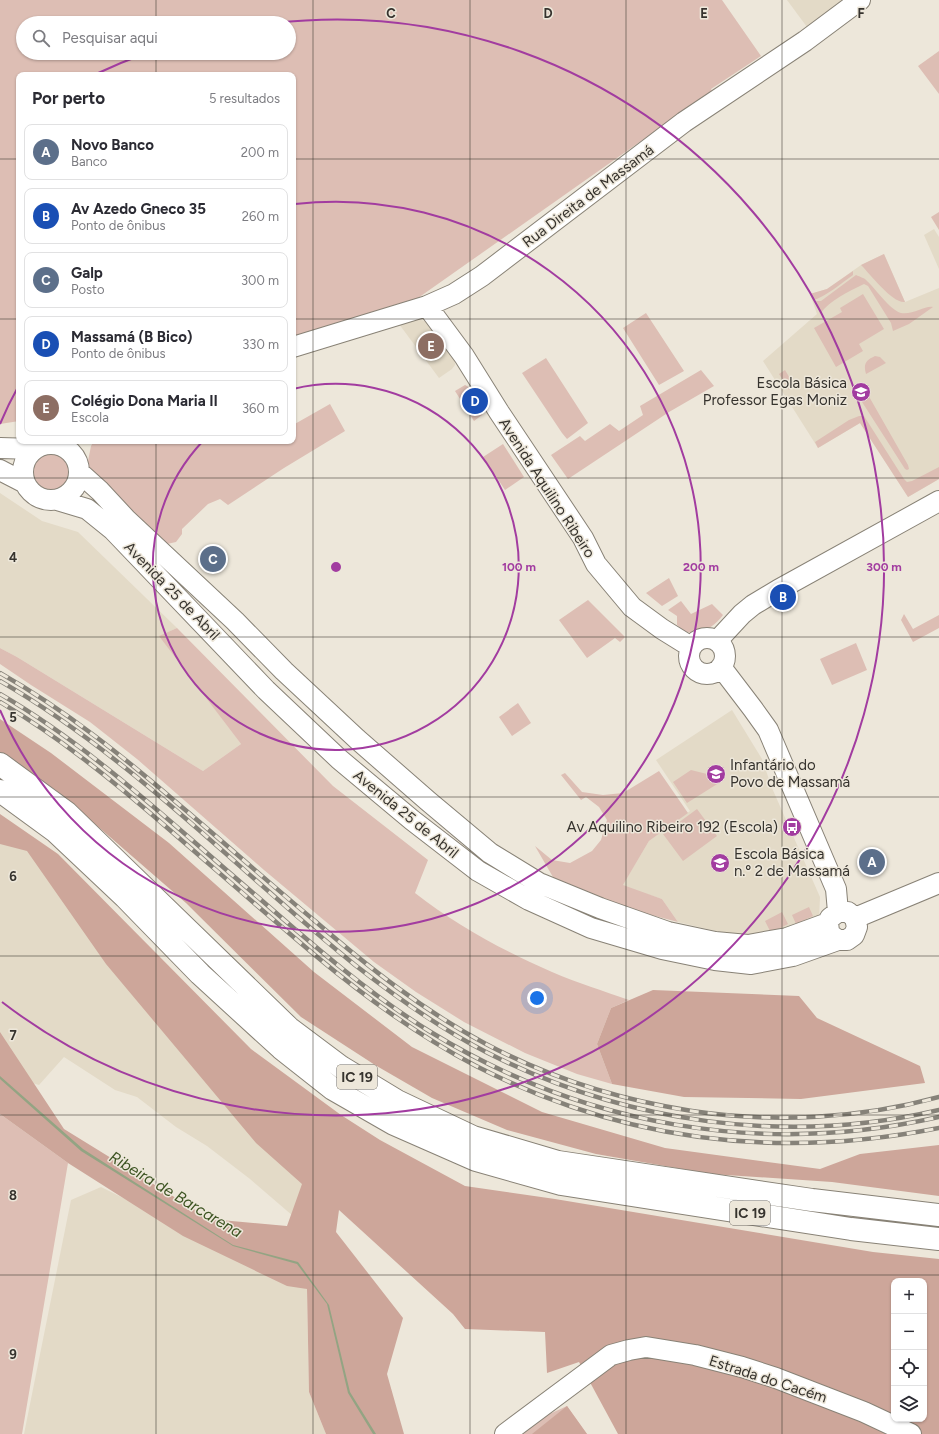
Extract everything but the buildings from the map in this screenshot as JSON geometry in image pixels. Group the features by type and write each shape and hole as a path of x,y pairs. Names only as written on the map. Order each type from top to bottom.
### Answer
{"highway":[{"name":"IC 19","path":"0,764 67,813 289,1028 341,1067 404,1104 473,1137 558,1162 812,1200 939,1215"},
{"name":"IC 19","path":"0,791 55,831 125,897 200,974 281,1048 333,1089 394,1124 476,1160 561,1184 851,1229 939,1239"}],"main road":[{"name":"Rua Direita de Massamá","path":"296,346 427,306 454,294 482,276 684,122 805,41 860,0"},
{"name":"Avenida Aquilino Ribeiro","path":"427,306 464,356 499,412 583,538 596,564 632,607 662,629 691,647"},
{"path":"0,448 56,444 65,447 72,453 79,467"},
{"path":"45,445 28,456 24,465 23,474 25,483 30,491 38,497 47,500 57,500 66,497 73,491 78,482 80,450 83,444"},
{"name":"Avenida 25 de Abril","path":"79,467 284,671 357,739 490,853 539,882 600,908 668,932 715,942 748,945 788,938 844,921 939,883"},
{"path":"0,470 25,483"},
{"name":"Avenida 25 de Abril","path":"57,500 87,509 113,530 266,690 339,759 412,820 478,871 529,900 591,928 662,949 715,960 751,964 793,956 838,940 843,941 851,938 844,921"},
{"path":"717,641 742,614 753,605 939,501"},
{"path":"706,638 717,641 721,645 725,656 721,667 717,672 711,674 699,673 691,664 689,659 691,647 700,640 706,638"},
{"path":"721,667 754,709 768,730 836,889 844,921"},
{"name":"Avenida 25 de Abril","path":"844,921 874,924 939,896"},
{"name":"Estrada do Cacém","path":"506,1434 611,1355 646,1347 695,1355 742,1367 776,1378 864,1412 911,1434"}],"shaded area":[{"path":"0,0 722,0 761,56 711,89 712,91 418,298 296,337 296,72 16,72 16,421 0,424"},
{"path":"787,0 843,0 807,27"},
{"path":"939,51 939,94 918,66"},
{"path":"939,212 939,230 931,217"},
{"path":"934,229 939,237 939,269 924,235"},
{"name":"Escola Básica Professor Egas Moniz","path":"884,254 905,302 939,288 939,479 908,497 860,423 818,448 763,361 817,314 810,294 827,289 861,265"},
{"path":"884,254 905,302 900,301 888,294 861,265"},
{"path":"853,271 853,275 822,296 813,300 810,294 827,289"},
{"path":"856,275 864,278 892,308 901,313 910,313 927,307 933,307 909,324 893,331 891,323 868,286 864,284 834,300 820,314 816,301 821,301"},
{"path":"863,294 884,329 859,344 863,351 836,367 814,328 842,312 840,308"},
{"path":"646,313 684,371 659,385 623,328"},
{"path":"417,319 425,321 455,361 455,365 452,369 439,378 399,324"},
{"path":"875,356 880,357 886,363 866,374 866,363 869,359"},
{"path":"546,358 588,423 567,439 522,373"},
{"path":"701,370 714,386 669,412 568,479 551,455 580,436 585,441 610,424 619,431 643,415 640,406"},
{"path":"785,370 795,387 789,390 779,374"},
{"path":"465,385 472,389 483,408 482,415 474,421 455,391"},
{"path":"863,386 909,469 905,469 855,391"},
{"path":"330,404 345,431 284,468 228,505 220,499 208,504 182,529 182,534 176,542 167,544 87,466 92,444 296,444 296,423"},
{"path":"859,416 864,416 907,482 912,481 939,467 939,479 908,497 860,423 818,448 815,442 849,420"},
{"path":"503,444 524,477 505,490 483,457"},
{"path":"54,451 61,454 67,460 70,471 69,479 61,488 54,491 46,491 39,488 31,479 30,467 33,460 42,452"},
{"path":"0,493 42,521 78,532 177,628 160,636 241,744 203,771 0,648"},
{"path":"669,578 678,596 662,606 646,593"},
{"path":"588,600 625,637 620,642 615,638 587,658 559,620"},
{"path":"681,601 691,614 712,604 723,615 716,623 706,630 690,633 677,625 677,616 668,610"},
{"path":"904,614 913,629 939,615 939,628 913,642 901,620"},
{"path":"177,628 333,786 428,860 415,893 464,927 534,964 561,976 629,1000 611,1008 597,1044 612,1084 577,1074 525,1053 464,1022 416,992 374,962 264,870 137,759 90,722 0,664 0,648 203,771 241,744 159,636"},
{"path":"856,643 867,670 832,685 820,659"},
{"path":"518,703 531,723 512,736 499,717"},
{"name":"Escola Básica n.º 2 de Massamá","path":"732,710 762,759 772,788 820,897 819,919 749,939 678,922 662,899 622,886 649,841 690,811 656,760"},
{"path":"0,719 51,753 169,843 314,972 412,1047 542,1112 665,1148 820,1169 860,1154 939,1145 939,1196 832,1182 711,1174 596,1154 507,1130 432,1098 375,1065 301,1017 186,903 57,791 0,752"},
{"path":"691,770 711,775 716,773 722,781 687,803 673,782"},
{"path":"659,771 688,813 649,841 623,885 662,899 678,922 617,906 557,884 535,846 552,860 570,863 592,851 601,840 607,820 599,807 586,797 581,800 561,775 565,773 582,792 603,795 623,793"},
{"path":"697,809 717,836 683,861 663,834"},
{"path":"0,814 58,854 251,1049 341,1115 380,1140 465,1186 555,1199 873,1252 939,1259 939,1434 618,1434 579,1362 547,1373 545,1332 465,1329 453,1314 339,1210 336,1232 403,1318 387,1374 404,1434 326,1434 309,1392 307,1289 287,1286 183,1236 68,1163 0,1114 0,1032 64,1129 210,1219 287,1226 302,1184 256,1143 106,964 27,851 0,844"},
{"path":"0,826 50,856 314,1189 293,1216 250,1179 207,1146 176,1127 137,1097 115,1090 64,1057 39,1085 25,1081 0,1044"},
{"path":"809,907 813,916 796,924 792,915"},
{"path":"782,912 788,924 771,933 765,921"},
{"path":"653,990 799,996 817,1018 920,1066 925,1083 801,1099 684,1097 612,1084 597,1044 611,1008"},
{"path":"0,1076 83,1149 233,1245 298,1262 329,1305 350,1392 376,1434 373,1434 348,1393 327,1304 297,1264 233,1246 81,1151 0,1079"},
{"path":"0,1114 68,1163 22,1434 0,1434"},
{"path":"101,1187 307,1289 309,1392 326,1434 24,1434 71,1200"},
{"path":"567,1406 587,1434 506,1434"},
{"path":"567,1406 587,1434 532,1434"}],"railway":[{"path":"0,673 49,703 117,753 335,938 397,987 463,1031 510,1056 560,1077 612,1094 638,1101 723,1115 785,1118 816,1117 878,1110 939,1097"},
{"path":"0,681 48,711 95,744 139,779 311,929 386,989 451,1033 486,1052 539,1076 594,1096 650,1111 707,1121 765,1126 823,1126 881,1121 939,1110"},
{"path":"0,694 69,739 102,764 341,968 384,1001 429,1031 488,1064 549,1090 611,1111 675,1125 740,1132 806,1134 873,1129 939,1117"},
{"path":"0,702 22,715 64,744 105,776 316,956 373,1001 434,1042 476,1066 531,1092 587,1112 644,1127 702,1137 760,1142 819,1142 879,1138 939,1128"}],"place":[{"name":"Colégio Dona Maria II","path":"431,346"},
{"name":"Escola Básica Professor Egas Moniz","path":"861,392"},
{"name":"Massamá (B Bico)","path":"475,401"},
{"name":"Galp","path":"213,559"},
{"name":"Av Azedo Gneco 35","path":"783,597"},
{"name":"Infantário do Povo de Massamá","path":"716,774"},
{"name":"Av Aquilino Ribeiro 192 (Escola)","path":"792,827"},
{"name":"Novo Banco","path":"872,862"},
{"name":"Escola Básica n.º 2 de Massamá","path":"720,863"}],"water label":[{"name":"Ribeira de Barcarena","path":"176,1194"}]}
